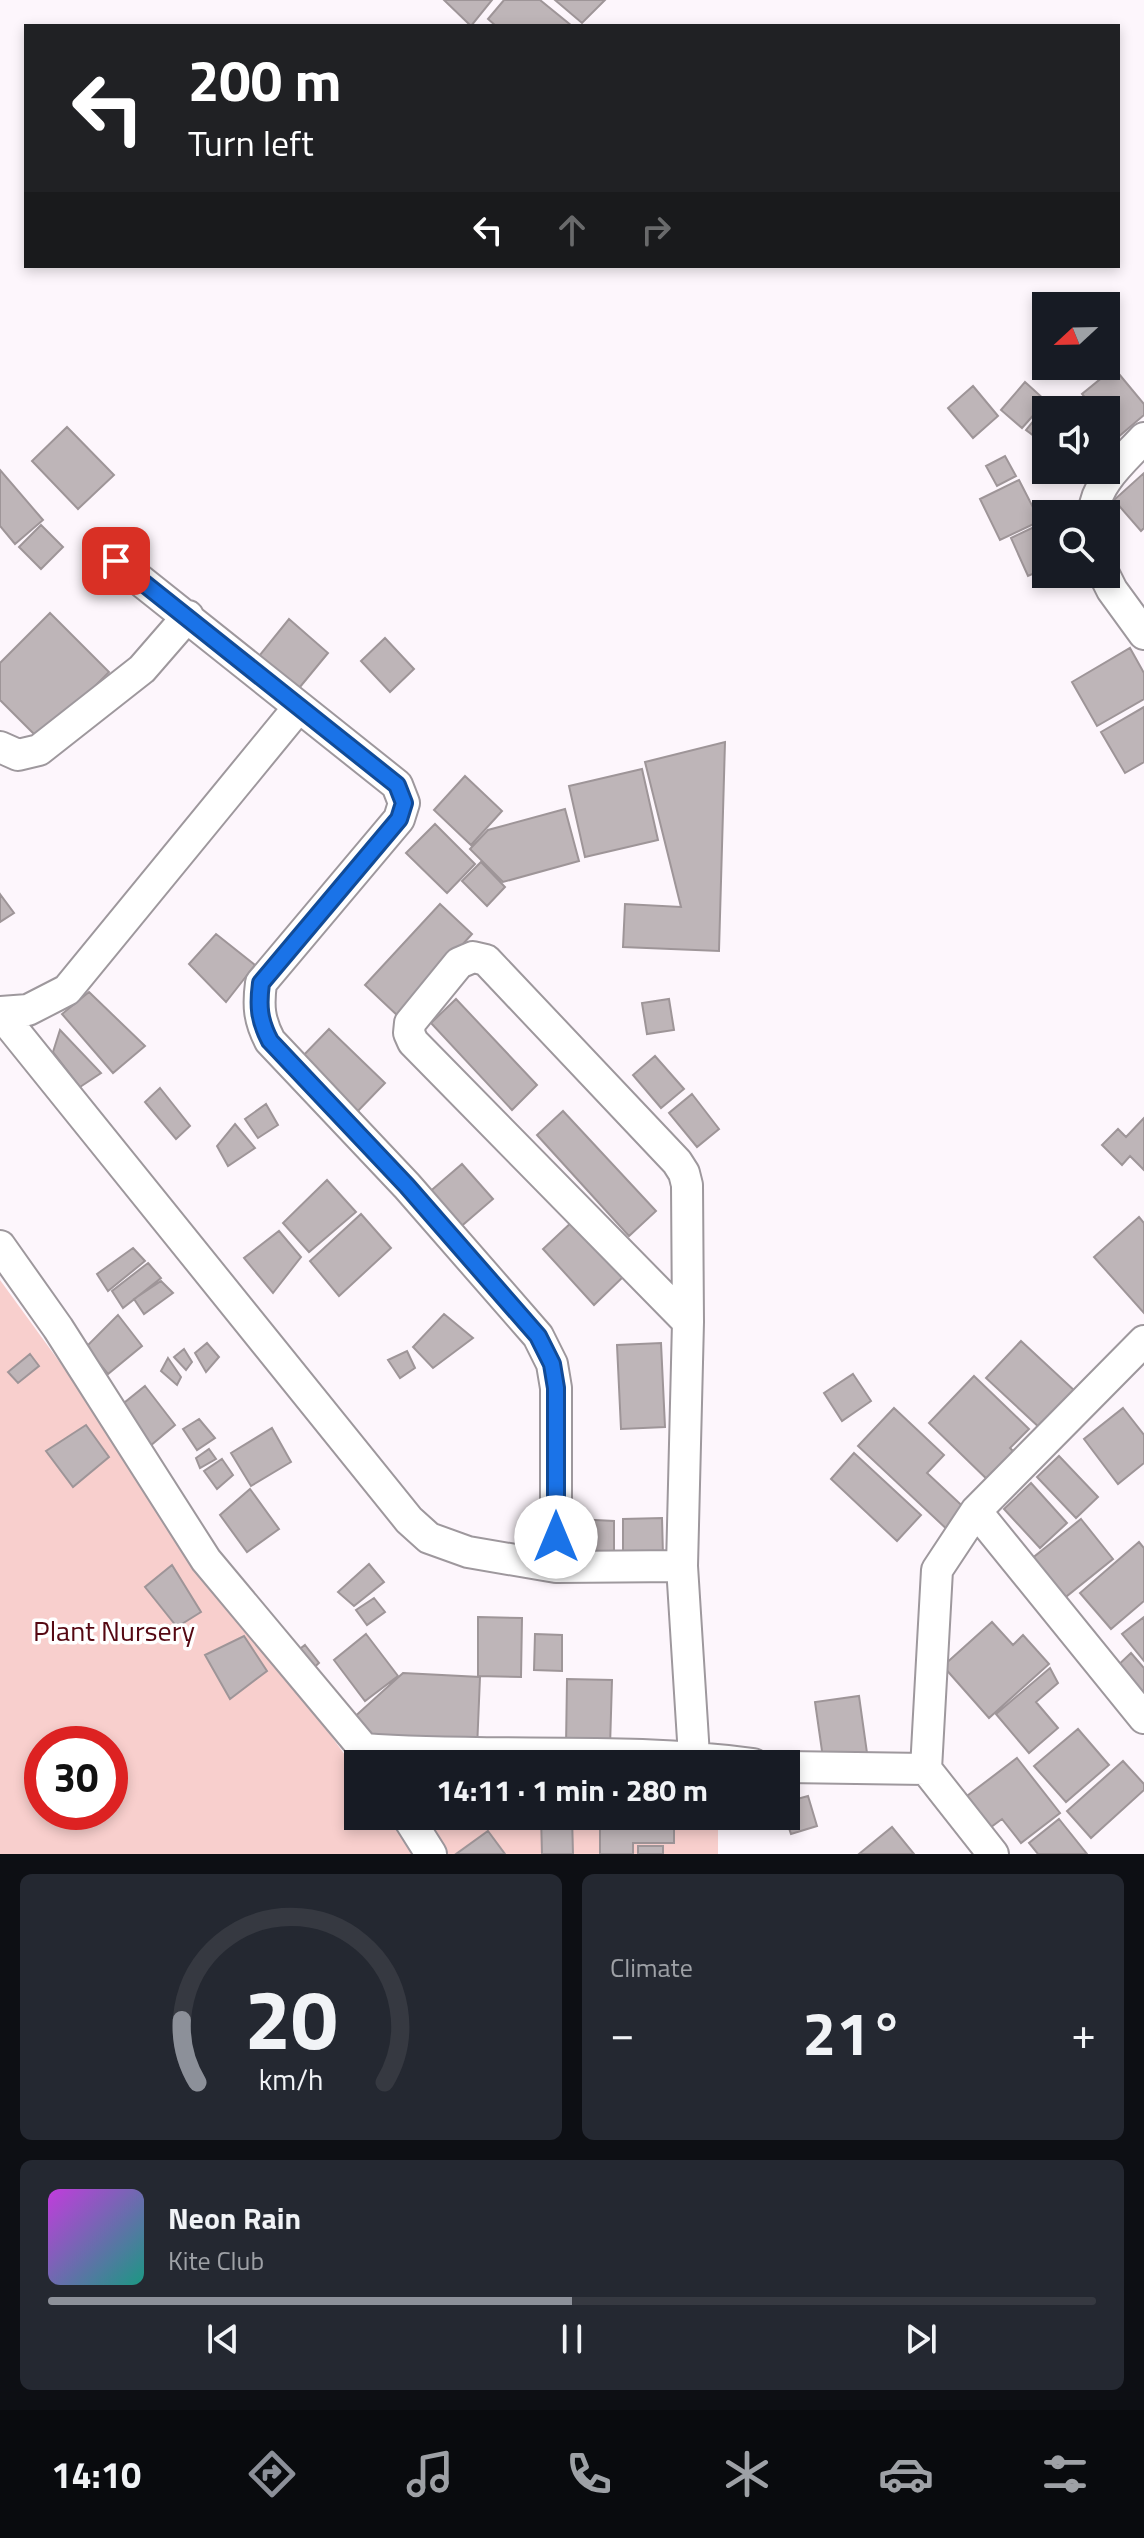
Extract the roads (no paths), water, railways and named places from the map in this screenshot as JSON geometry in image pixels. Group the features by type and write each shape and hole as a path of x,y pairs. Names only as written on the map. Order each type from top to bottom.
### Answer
{"street":[{"path":"1096,500 1108,477 1144,438"},
{"path":"116,561 397,785 404,803 399,819 261,983 258,1005 261,1023 270,1041 407,1186 546,1349 556,1388 556,1567"},
{"path":"1111,588 1144,634"},
{"path":"0,747 18,755 39,750 142,669 188,616"},
{"path":"0,1012 28,1010 67,990 298,708"},
{"path":"688,1322 413,1042 409,1033 410,1023 459,963 473,957 486,960 667,1151 684,1173 687,1185 688,1322 682,1566 694,1750"},
{"path":"0,1012 409,1520 429,1538 468,1552 556,1567 682,1566"},
{"path":"0,1246 58,1328 206,1560 363,1750"},
{"path":"993,1854 926,1769 937,1570 976,1511 1138,1359"},
{"path":"976,1511 1144,1718"},
{"path":"800,1767 926,1769"},
{"path":"416,1830 431,1854"}],"park label":[{"name":"Plant Nursery","path":"114,1630"}]}
